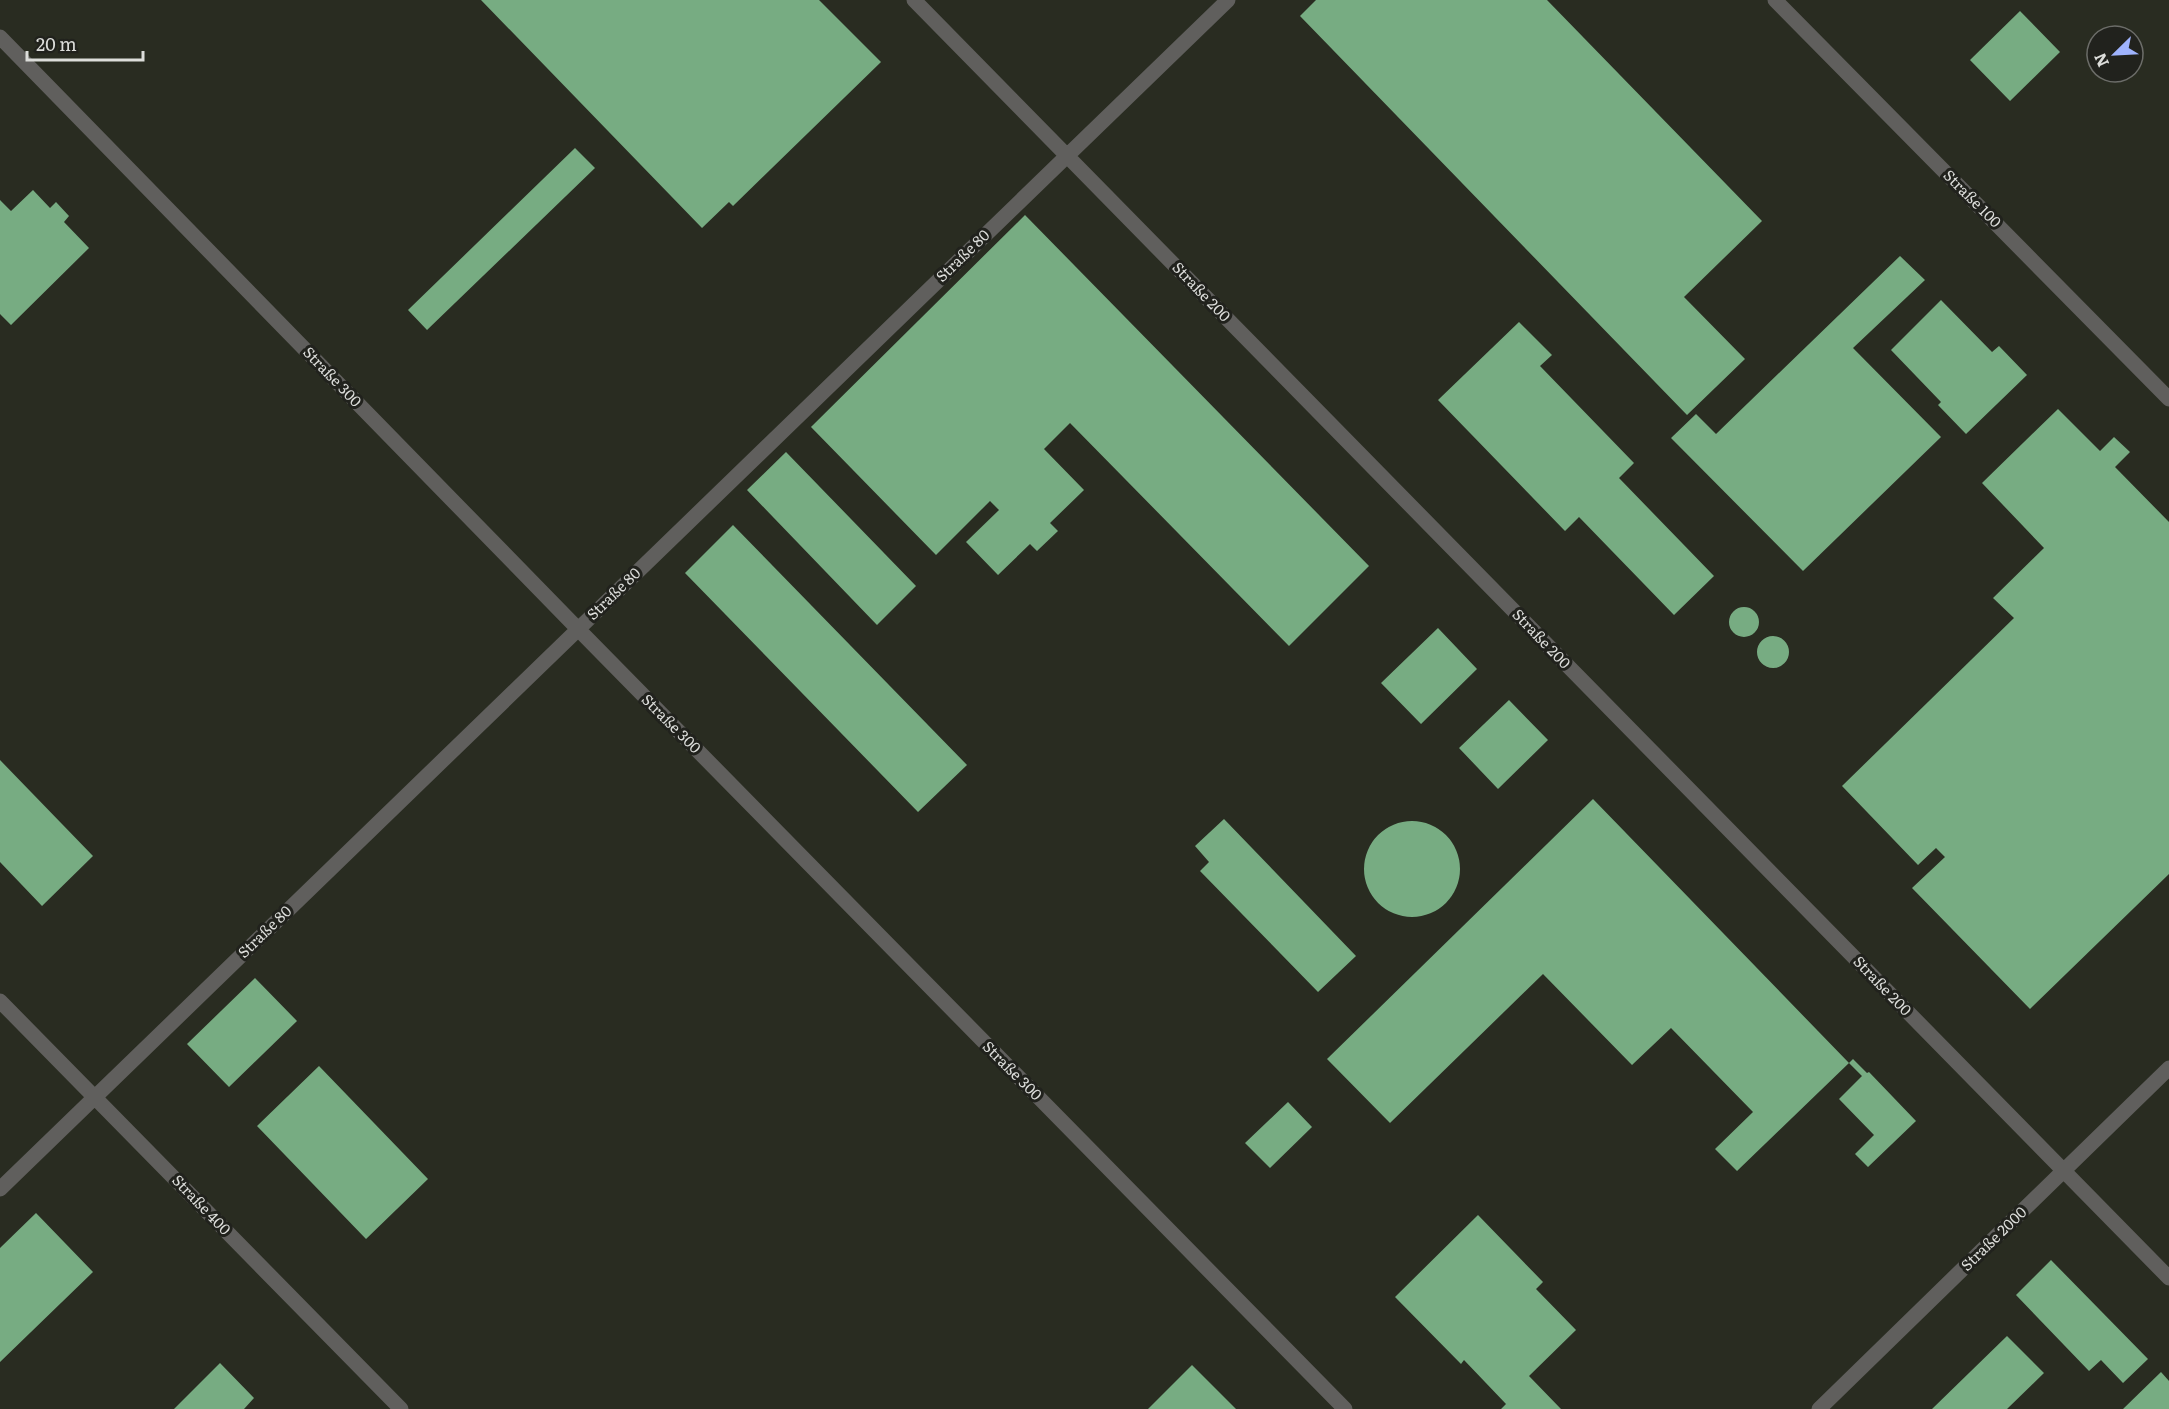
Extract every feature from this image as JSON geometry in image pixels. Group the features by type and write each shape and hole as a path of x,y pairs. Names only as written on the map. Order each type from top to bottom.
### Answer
{"lane":[{"name":"Straße 200","path":"914,0 2169,1278"},
{"name":"Straße 80","path":"0,1189 1228,0"},
{"name":"Straße 100","path":"1775,0 2169,399"},
{"name":"Straße 300","path":"0,37 1345,1409"},
{"name":"Straße 400","path":"0,1001 401,1409"},
{"name":"Straße 2000","path":"1819,1409 2169,1068"}],"shaded area":[{"path":"0,0 2169,0 2169,1409 0,1409"}],"building":[{"path":"481,0 819,0 881,62 733,206 729,202 702,228"},
{"path":"1316,0 1547,0 1762,221 1684,297 1745,359 1687,415 1300,16"},
{"path":"2020,11 2060,52 2010,101 1970,60"},
{"path":"575,148 595,168 427,330 408,310"},
{"path":"33,190 50,208 56,202 69,216 64,222 89,248 11,325 0,314 0,200 11,211"},
{"path":"1025,215 1369,566 1289,646 1070,423 1044,449 1084,490 1050,523 1058,531 1037,551 1030,544 998,575 966,542 999,510 990,501 936,555 811,427"},
{"path":"1900,256 1925,280 1853,348 1941,437 1803,571 1671,438 1696,414 1716,434"},
{"path":"1941,300 1992,352 1999,346 2027,375 1966,434 1938,405 1941,402 1891,350"},
{"path":"1519,322 1552,355 1540,366 1634,463 1619,478 1714,576 1674,615 1579,517 1565,531 1438,400"},
{"path":"2058,409 2100,451 2114,437 2130,452 2115,467 2169,522 2169,874 2030,1009 1912,888 1945,857 1936,848 1918,865 1842,786 2014,618 1993,598 2044,548 1982,483"},
{"path":"786,452 916,586 877,625 747,490"},
{"path":"733,525 967,765 918,812 685,573"},
{"path":"1744,607 1755,611 1759,622 1755,633 1744,637 1733,633 1729,622 1733,611"},
{"path":"1438,628 1477,669 1421,724 1381,683"},
{"path":"1773,636 1784,641 1789,652 1784,663 1773,668 1762,663 1757,652 1762,641"},
{"path":"1509,700 1548,740 1498,789 1459,748"},
{"path":"0,760 93,856 42,906 0,862"},
{"path":"1593,799 1849,1063 1737,1171 1715,1149 1753,1112 1671,1028 1632,1065 1543,974 1390,1123 1327,1059"},
{"path":"1224,819 1356,956 1318,992 1200,871 1209,862 1195,846"},
{"path":"1412,821 1430,825 1446,835 1456,851 1460,869 1456,887 1446,903 1430,913 1412,917 1394,913 1378,903 1368,887 1364,869 1368,851 1378,835 1394,825"},
{"path":"255,978 297,1021 229,1087 187,1044"},
{"path":"1853,1059 1867,1073 1869,1072 1916,1121 1868,1167 1855,1154 1874,1135 1839,1099 1862,1076 1849,1063"},
{"path":"319,1066 428,1179 366,1239 257,1126"},
{"path":"1288,1102 1312,1127 1270,1168 1245,1143"},
{"path":"36,1213 93,1272 0,1362 0,1248"},
{"path":"1478,1215 1543,1282 1536,1289 1576,1330 1529,1376 1561,1409 1501,1409 1506,1404 1464,1360 1461,1364 1395,1297"},
{"path":"2051,1260 2148,1359 2123,1383 2101,1360 2089,1371 2016,1295"},
{"path":"2007,1336 2044,1373 2007,1409 1932,1409"},
{"path":"220,1363 254,1398 244,1409 174,1409"},
{"path":"1192,1365 1236,1409 1148,1409"},
{"path":"2161,1372 2169,1381 2169,1409 2123,1409"}]}
